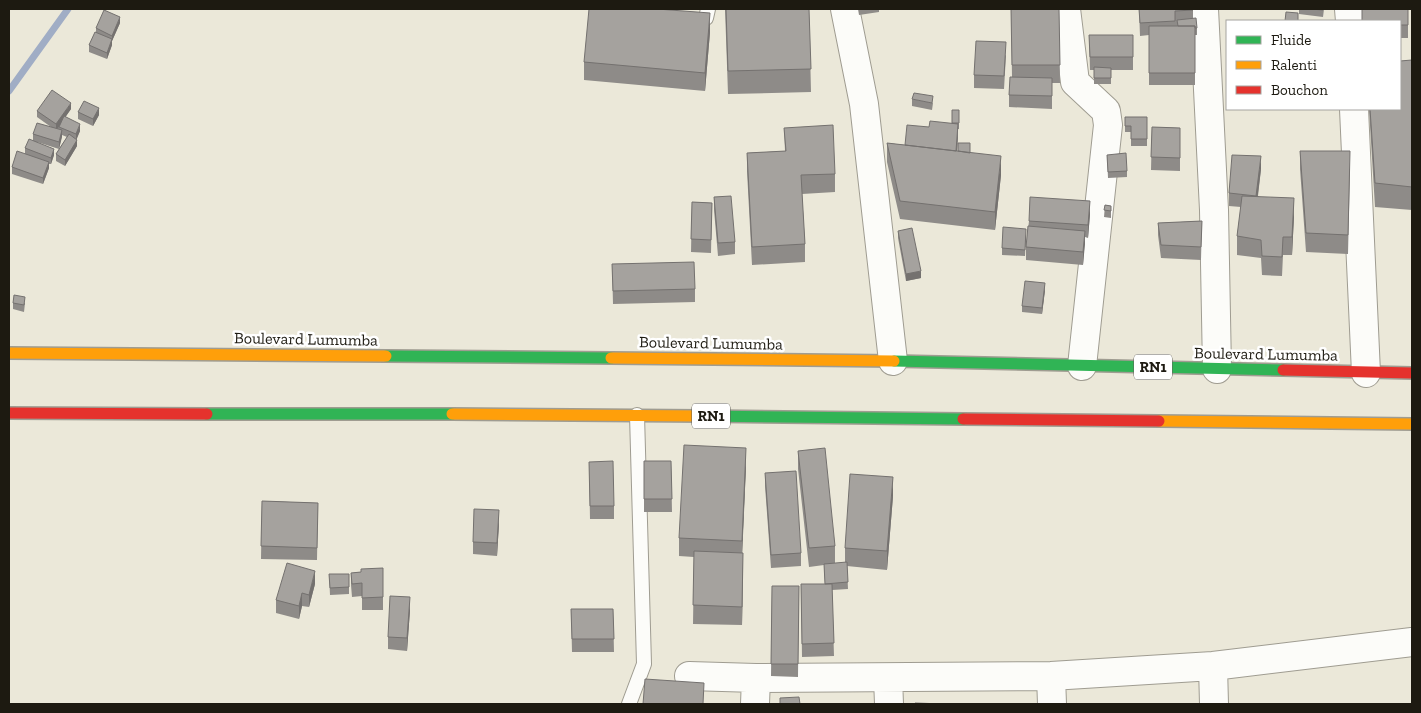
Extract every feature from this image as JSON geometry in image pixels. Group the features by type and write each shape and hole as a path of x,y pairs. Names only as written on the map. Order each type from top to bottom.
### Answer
{"highway":[{"name":"Boulevard Lumumba","path":"9,353 893,361 1412,373"},
{"name":"RN1","path":"9,413 637,415 1412,424"}],"street":[{"path":"845,9 864,104 893,361"},
{"path":"1066,9 1075,82 1106,111 1108,125 1082,366"},
{"path":"1204,9 1214,210 1217,369"},
{"path":"1354,110 1366,373"},
{"path":"689,676 756,691 889,691 1051,676 1213,666 1412,641"},
{"path":"1213,666 1214,704"},
{"path":"1051,676 1052,704"}],"lane":[{"path":"629,704 644,664 637,415"}],"building":[{"path":"589,9 657,9 710,13 705,73 584,62"},
{"path":"726,9 809,9 811,69 728,71"},
{"path":"1011,9 1059,9 1060,65 1012,65"},
{"path":"1139,9 1193,10 1175,11 1175,21 1140,23"},
{"path":"1362,9 1408,9 1408,25 1401,25 1401,20 1362,20"},
{"path":"104,10 120,17 112,36 96,28"},
{"path":"1286,12 1298,13 1298,20 1285,20"},
{"path":"1196,18 1197,28 1195,26 1178,26 1177,20"},
{"path":"1149,26 1195,26 1195,73 1149,73"},
{"path":"95,32 112,39 107,53 89,45"},
{"path":"1089,35 1133,35 1133,57 1090,57"},
{"path":"976,41 1006,42 1004,76 974,75"},
{"path":"1412,60 1412,187 1375,183 1370,110 1401,110 1401,61"},
{"path":"1094,67 1111,68 1111,78 1094,78"},
{"path":"1010,77 1052,78 1052,96 1009,95"},
{"path":"52,90 71,103 56,124 37,111"},
{"path":"914,93 933,96 932,103 912,99"},
{"path":"84,101 99,108 93,119 78,112"},
{"path":"952,110 959,110 959,123 952,123"},
{"path":"64,116 80,124 76,134 59,127"},
{"path":"1125,117 1147,117 1147,139 1131,139 1131,126 1125,126"},
{"path":"930,121 958,124 956,151 905,145 907,125 929,127"},
{"path":"37,123 62,130 59,142 33,134"},
{"path":"833,125 835,174 801,175 805,244 752,247 747,153 786,151 784,128"},
{"path":"1152,127 1180,128 1180,158 1151,157"},
{"path":"69,134 77,140 65,160 56,154"},
{"path":"29,139 54,149 51,158 25,148"},
{"path":"887,143 1001,156 995,212 900,201"},
{"path":"958,143 970,143 970,153 958,151"},
{"path":"17,151 49,162 43,178 12,167"},
{"path":"1300,151 1350,151 1348,235 1306,233"},
{"path":"1126,153 1127,171 1108,172 1107,155"},
{"path":"1232,155 1261,156 1256,196 1229,193"},
{"path":"731,196 735,242 718,243 714,197"},
{"path":"1242,196 1294,198 1292,237 1283,237 1282,257 1262,256 1261,240 1237,236"},
{"path":"1030,197 1090,201 1088,225 1029,221"},
{"path":"692,202 712,203 711,240 691,239"},
{"path":"1105,205 1111,206 1111,211 1104,210"},
{"path":"1202,221 1201,247 1161,245 1158,223"},
{"path":"1028,226 1085,231 1083,252 1026,247"},
{"path":"1003,227 1026,229 1025,250 1002,248"},
{"path":"912,228 921,271 906,274 898,231"},
{"path":"694,262 695,289 613,291 612,264"},
{"path":"1025,281 1045,283 1042,308 1022,306"},
{"path":"14,295 25,297 24,305 13,303"},
{"path":"684,445 746,448 742,541 679,538"},
{"path":"825,448 835,546 809,548 798,451"},
{"path":"613,461 614,506 590,506 589,462"},
{"path":"644,461 671,461 672,499 644,499"},
{"path":"796,471 801,553 771,555 765,473"},
{"path":"850,474 893,477 887,551 845,548"},
{"path":"262,501 318,503 317,548 261,546"},
{"path":"474,509 499,510 497,543 473,542"},
{"path":"694,551 743,553 742,607 693,605"},
{"path":"847,562 848,582 825,584 824,564"},
{"path":"287,563 315,571 309,595 302,593 299,606 276,600"},
{"path":"383,568 383,597 362,598 362,583 352,584 351,573 361,572 361,569"},
{"path":"329,574 349,574 349,587 330,588"},
{"path":"801,584 832,584 834,643 802,644"},
{"path":"772,586 799,586 798,664 771,664"},
{"path":"390,596 410,597 407,638 388,637"},
{"path":"571,609 613,609 614,639 572,639"},
{"path":"645,679 704,683 703,704 643,704"},
{"path":"799,697 800,704 780,704 780,698"}],"waterway":[{"path":"9,91 68,9"}],"traffic: fast":[{"path":"386,356 611,358"},
{"path":"894,361 1283,370"},
{"path":"207,414 452,414"},
{"path":"701,416 963,419"}],"traffic: slow":[{"path":"9,353 386,356"},
{"path":"611,358 894,361"},
{"path":"452,414 701,416"},
{"path":"1159,421 1412,424"}],"traffic: jam":[{"path":"1283,370 1412,373"},
{"path":"9,413 207,414"},
{"path":"963,419 1159,421"}]}
